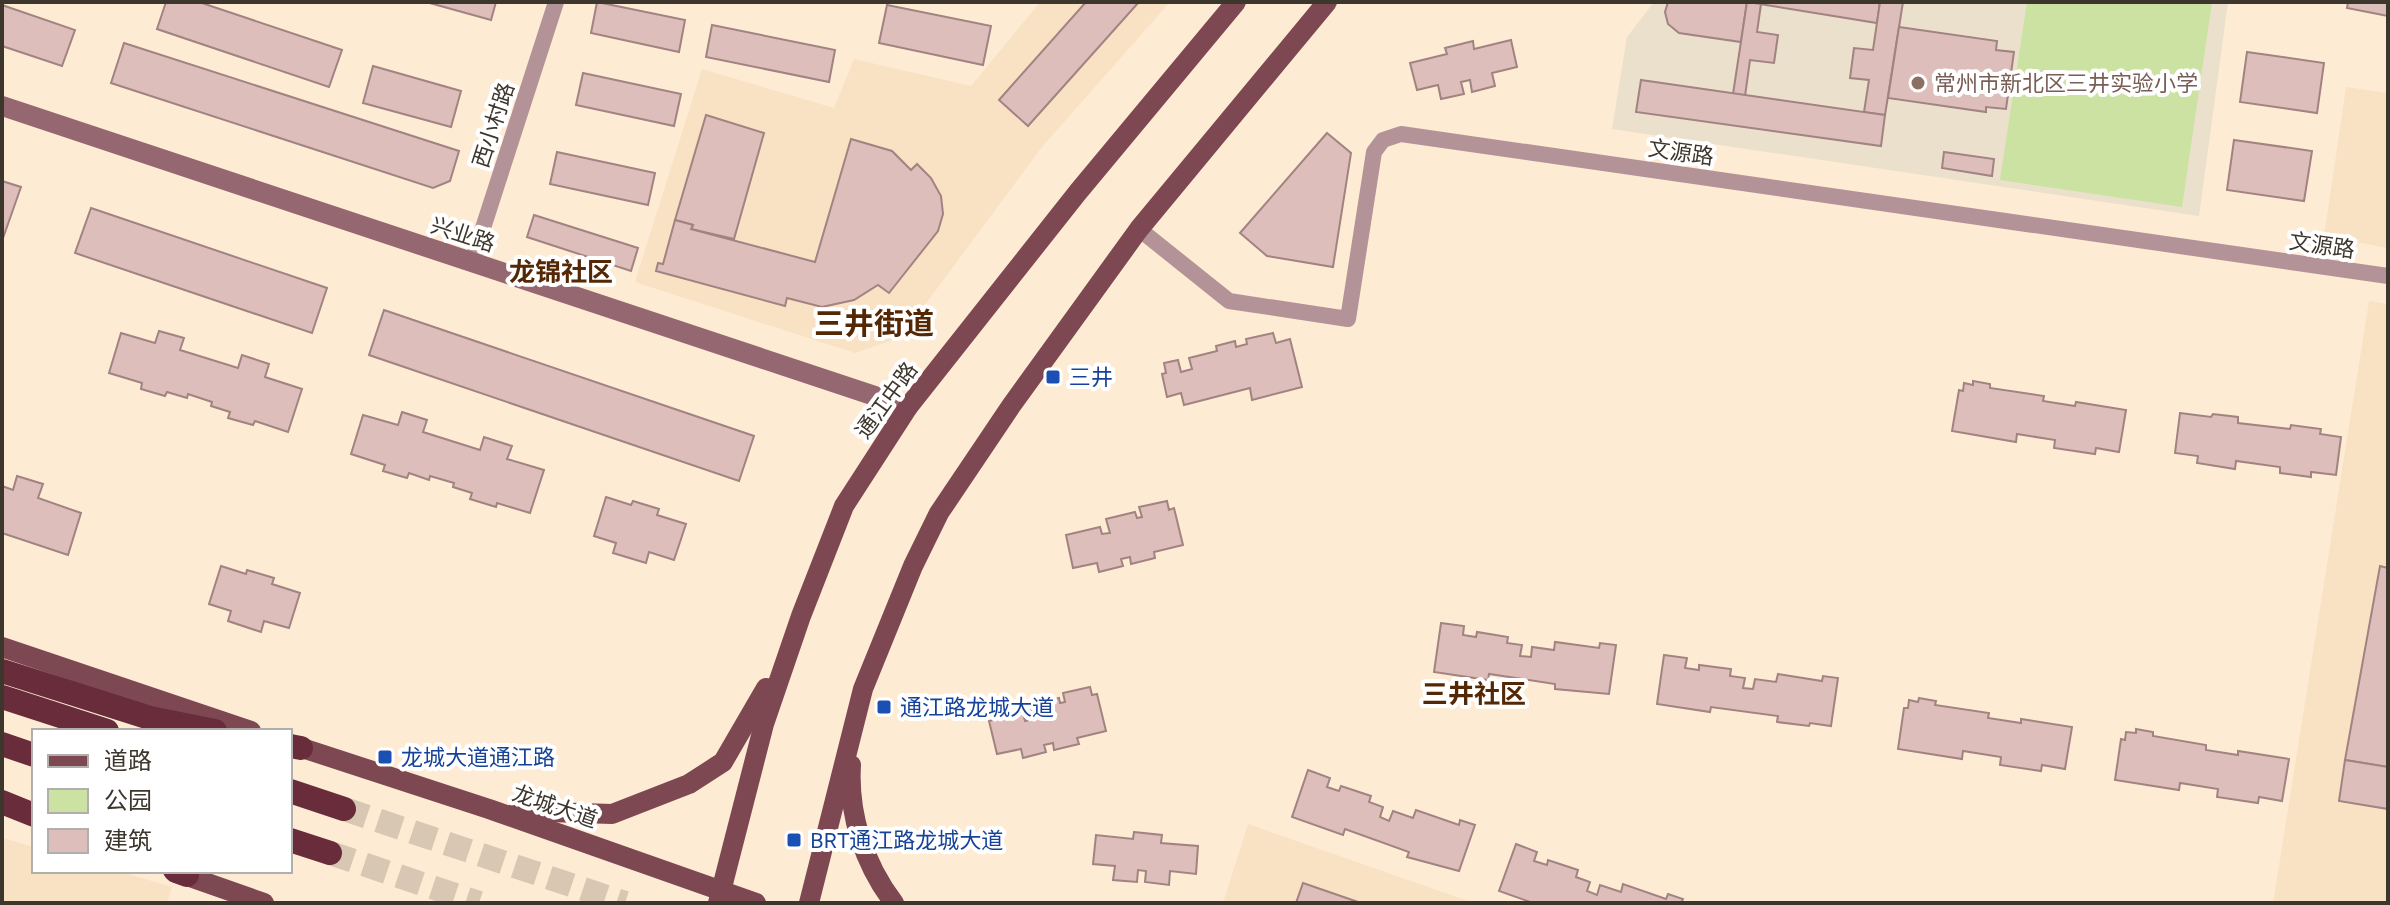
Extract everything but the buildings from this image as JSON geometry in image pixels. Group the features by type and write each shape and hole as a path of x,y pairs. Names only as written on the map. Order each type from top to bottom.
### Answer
{"highway":[{"path":"2,671 150,718 205,729"},
{"path":"2,697 101,729"},
{"path":"2,744 32,754"},
{"path":"292,792 344,809"},
{"path":"2,802 32,814"},
{"path":"292,841 330,853"}],"main road":[{"name":"通江中路","path":"720,896 764,724 801,616 844,506 908,407 1078,192 1236,2"},
{"path":"809,903 863,689 913,566 939,513 1011,406 1139,229 1327,2"},
{"path":"489,809 564,815 612,814 689,784 723,762 760,700 801,616"},
{"path":"2,647 245,729"},
{"path":"853,727 850,786 854,822 870,862 894,903"},
{"name":"龙城大道","path":"294,746 489,809 720,896 756,903"},
{"path":"2,816 32,825"},
{"path":"182,873 264,903"}],"street":[{"name":"西小村路","path":"472,262 556,2"},
{"name":"兴业路","path":"2,106 908,407"},
{"name":"文源路","path":"1139,229 1229,301 1348,319 1374,152 1383,140 1401,134 2388,276"}],"shaded area":[{"path":"1040,2 1170,2 1042,147 901,337 855,353 635,282 702,69 834,108 854,59 971,86"},
{"name":"常州市新北区三井实验小学","path":"1654,2 2228,2 2199,216 1612,129 1627,37"},
{"path":"2346,87 2388,93 2388,248 2324,236"},
{"path":"2369,301 2388,304 2388,903 2273,903"},
{"path":"1248,824 1474,903 1223,903"},
{"path":"2,838 32,846 32,873 125,873 172,887 167,903 2,903"}],"green space":[{"path":"2027,2 2212,2 2182,207 2000,180"}],"tunnel":[{"path":"344,809 625,903"},
{"path":"330,853 479,903"}],"place":[{"name":"常州市新北区三井实验小学","path":"1918,83"},
{"name":"三井","path":"1053,377"},
{"name":"通江路龙城大道","path":"884,707"},
{"name":"龙城大道通江路","path":"385,757"},
{"name":"BRT通江路龙城大道","path":"794,840"}],"district":[{"name":"龙锦社区","path":"561,272"},
{"name":"三井街道","path":"874,324"},
{"name":"三井社区","path":"1474,694"}]}
